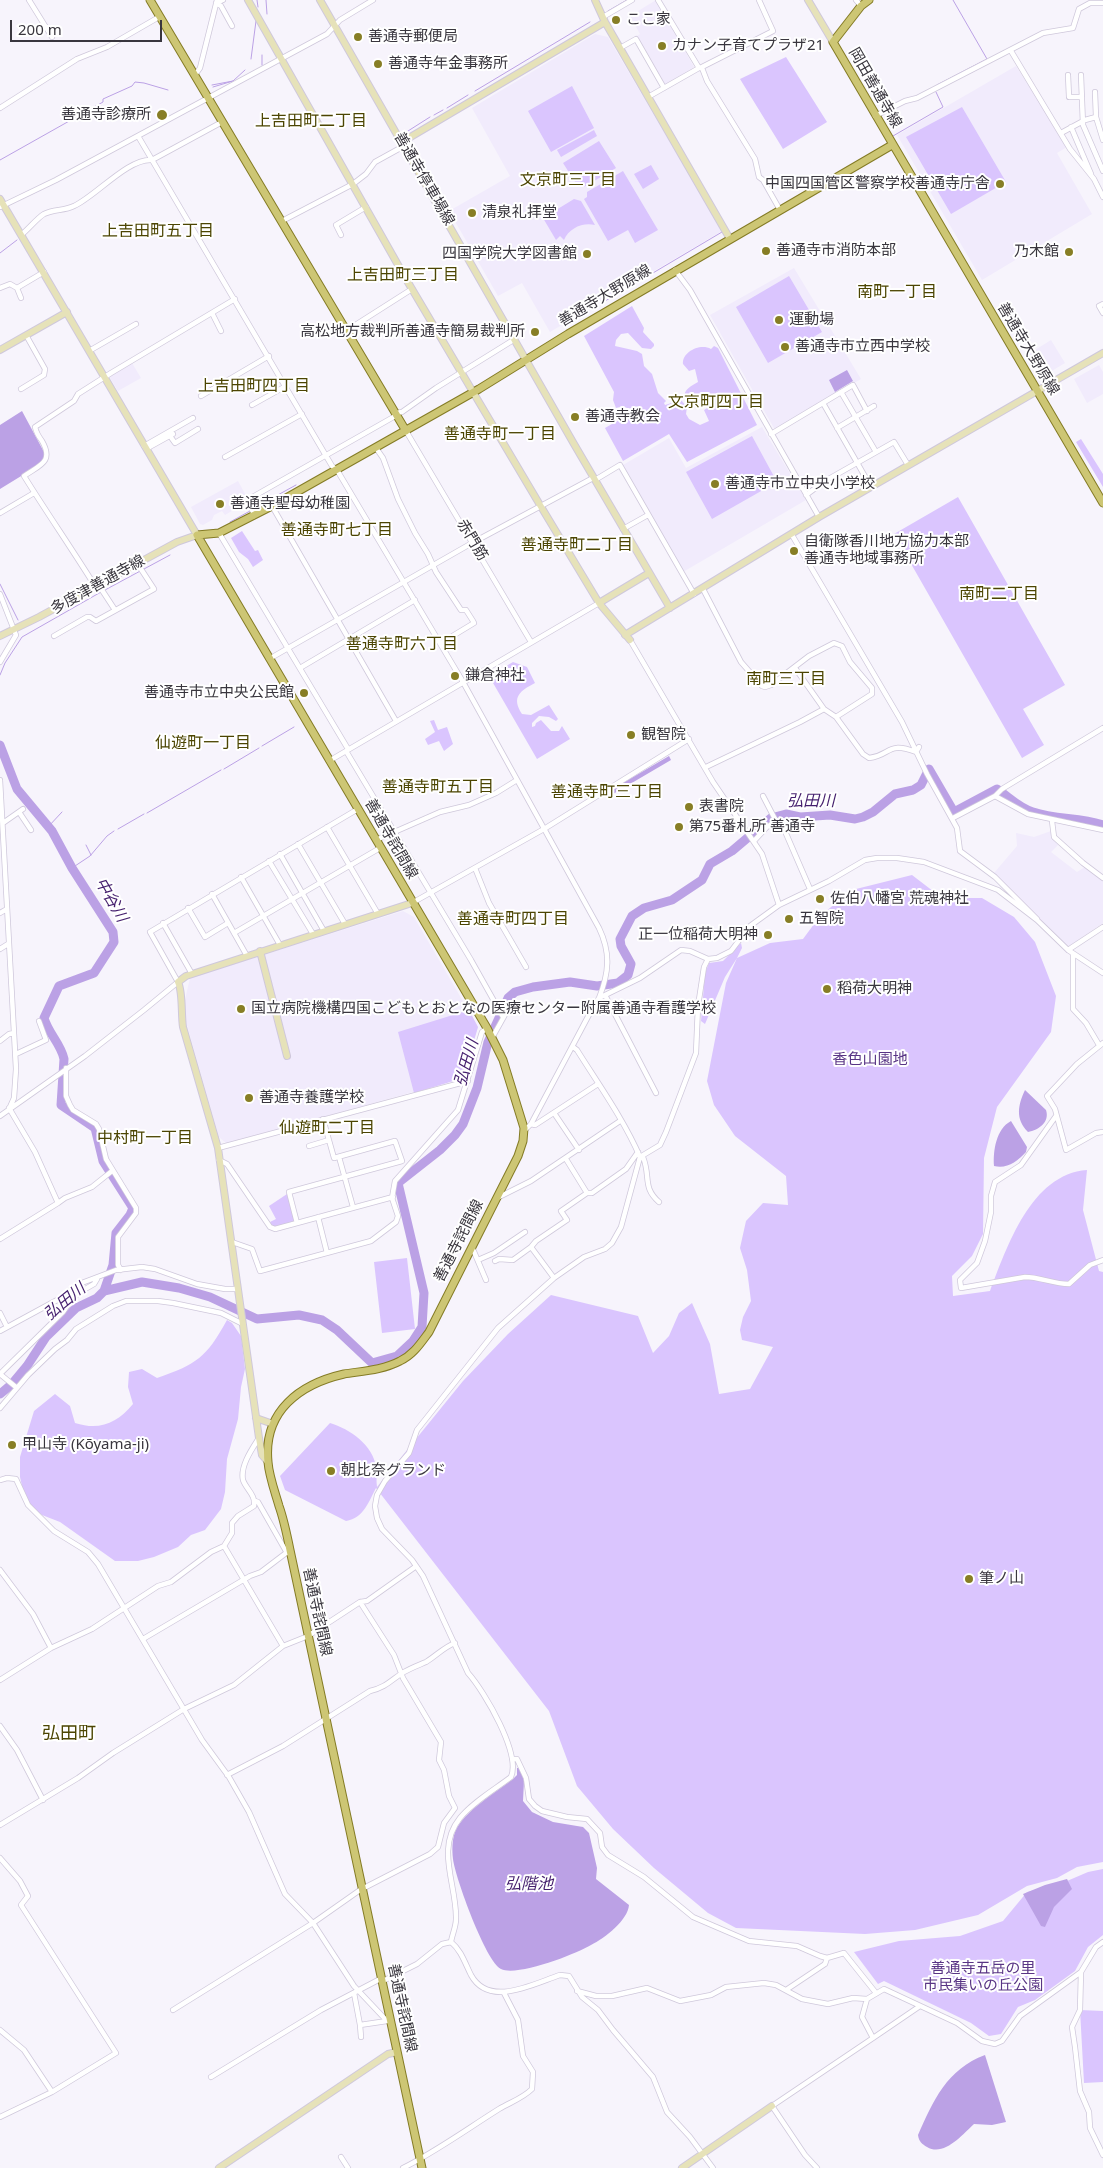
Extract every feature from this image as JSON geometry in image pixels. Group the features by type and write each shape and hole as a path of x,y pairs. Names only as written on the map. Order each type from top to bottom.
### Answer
{"main road":[{"path":"150,0 406,431 254,516 219,533 197,535"},
{"name":"岡田善通寺線","path":"869,0 859,3 833,42 892,144"},
{"name":"善通寺大野原線","path":"406,431 675,270 730,240 892,144 1103,503"},
{"name":"善通寺詫間線","path":"197,535 492,1038 503,1060 524,1130 518,1156 429,1332 409,1356 386,1366 327,1378 299,1392 288,1401 273,1424 268,1447 268,1462 326,1718 389,2021 422,2168"}],"street":[{"path":"29,0 52,37"},
{"path":"216,1 223,0"},
{"path":"248,0 412,289 540,505 599,603 627,638 732,812 753,840 769,871 779,905"},
{"name":"善通寺停車場線","path":"320,0 594,479 670,608"},
{"path":"197,535 44,272 1,204 56,180 209,99 327,34 335,25 373,0"},
{"path":"595,0 620,48 730,240"},
{"path":"282,221 353,184 366,174 375,162 632,0"},
{"path":"658,0 755,159 759,178 763,180 780,210"},
{"path":"648,97 773,31 759,0"},
{"path":"808,0 833,42"},
{"path":"216,1 221,6 232,26"},
{"path":"195,75 200,68 216,1"},
{"path":"875,116 905,101 917,98 1043,33 1073,28 1079,9 1090,3 1103,3"},
{"path":"0,108 77,59 108,47 159,17"},
{"path":"620,48 636,39 664,88"},
{"path":"1011,51 1061,133 1091,175 1103,196"},
{"path":"1068,75 1069,97 1082,97"},
{"path":"1081,75 1083,121 1102,168 1091,175"},
{"path":"1094,92 1096,117 1103,140"},
{"path":"1061,133 1083,121 1096,117"},
{"path":"21,235 43,215 74,206 125,169 147,159 152,160 222,122"},
{"path":"1071,127 1091,175"},
{"path":"138,136 326,455 337,470 441,643 606,944 608,957 605,982 599,998 590,1011 573,1047 531,1124 524,1130"},
{"path":"341,235 336,225 366,207"},
{"path":"675,270 690,290 819,517"},
{"path":"17,288 44,272"},
{"path":"0,288 10,284 17,288 21,298"},
{"path":"346,330 412,289"},
{"path":"115,610 54,524 24,476 44,463 47,457 46,449 35,427 74,401 78,394 235,299"},
{"path":"1103,304 1099,306 1103,314"},
{"path":"0,350 67,312"},
{"path":"212,313 221,331"},
{"path":"89,351 136,324"},
{"path":"21,389 44,375 45,369 26,335"},
{"path":"254,516 249,499 402,412 515,339"},
{"path":"627,638 670,608 819,517 1103,353"},
{"path":"201,396 269,356"},
{"path":"771,434 853,385 867,411"},
{"path":"252,405 286,386"},
{"path":"841,392 876,452"},
{"path":"823,403 872,487"},
{"path":"837,428 874,406"},
{"path":"226,457 302,414"},
{"path":"145,448 193,418"},
{"path":"145,448 172,435 175,443 198,429"},
{"name":"赤門筋","path":"406,431 474,542 531,642"},
{"path":"806,494 857,462 894,442 908,465"},
{"path":"376,448 383,458 398,499 415,534 462,610 466,610 474,623 441,643"},
{"path":"269,659 337,618 540,505 620,465 694,594"},
{"path":"0,513 34,493"},
{"path":"272,506 396,721"},
{"path":"623,529 648,515"},
{"path":"219,533 431,892 502,1017"},
{"name":"多度津善通寺線","path":"0,636 140,568 177,542 197,535"},
{"path":"792,535 918,750 953,818 957,828 960,850 995,878 1068,950 1103,973"},
{"path":"54,636 87,617 96,620 154,589 140,568"},
{"path":"330,761 649,572"},
{"path":"703,589 742,663 762,686 771,685 809,656 834,643 842,646 850,662 872,688 872,694 836,717"},
{"path":"0,594 16,636 0,662"},
{"path":"300,668 415,600"},
{"path":"795,668 824,709 836,717 863,754 869,758 892,747 918,750"},
{"path":"706,768 824,709"},
{"path":"953,818 996,795 1002,789 1103,728"},
{"path":"0,1116 144,1010 178,982 192,974 412,903 544,829 689,739"},
{"path":"0,780 8,944 16,1054 14,1098 9,1108"},
{"path":"376,840 440,812 469,805 496,793 517,780"},
{"path":"996,795 1028,814 1052,821 1089,826 1103,830"},
{"path":"763,796 776,821 781,822 810,889"},
{"path":"268,1462 262,1455 259,1438 218,1148 183,1027 180,987 150,932 358,809"},
{"path":"3,823 21,811 31,830"},
{"path":"753,840 776,821"},
{"path":"1052,821 1054,837 1083,864 1103,878"},
{"path":"327,827 378,914"},
{"path":"298,844 345,924"},
{"path":"234,933 380,848"},
{"path":"280,854 324,931"},
{"path":"599,998 640,978 681,950 690,951 708,960 731,951 750,926 779,905 865,860 897,858 924,862 998,890 1037,920"},
{"path":"269,861 313,934"},
{"path":"475,868 490,902 526,967"},
{"path":"241,877 280,945"},
{"path":"212,894 247,956"},
{"path":"188,908 205,937 228,923"},
{"path":"0,913 7,909"},
{"path":"163,923 192,974"},
{"path":"1068,950 1103,927"},
{"path":"0,949 8,944"},
{"path":"260,951 287,1056"},
{"path":"1073,954 1074,1009 1101,1044 1077,1064 1046,1096 1054,1109 1066,1150 1096,1133 1103,1132"},
{"path":"495,1261 499,1259 512,1260 531,1247 536,1241 567,1220 561,1211 619,1174 640,1155 660,1145 696,1053 698,1006 704,967 708,960"},
{"path":"605,995 656,1093"},
{"path":"492,1038 502,1017 511,1004"},
{"path":"16,1054 46,1040 39,1022"},
{"path":"232,1242 252,1249 260,1271 370,1242 396,1222 398,1216 393,1197 395,1181 458,1110 482,1032 487,1029"},
{"path":"0,1042 14,1033"},
{"path":"573,1047 577,1050 640,1155 648,1177 650,1194 659,1202"},
{"path":"66,1068 66,1096 70,1106 72,1110 96,1124 99,1129 106,1160 136,1208 136,1213 118,1236 119,1270"},
{"path":"218,1148 468,1080"},
{"path":"531,1124 535,1125 598,1084"},
{"path":"9,1108 35,1152 58,1203"},
{"path":"554,1113 579,1150"},
{"path":"1056,1116 1022,1165 995,1182 991,1196 991,1212 985,1241 977,1263 960,1280 961,1288 1025,1277 1034,1277 1056,1284 1069,1284 1090,1265 1103,1260"},
{"path":"323,1120 334,1158 396,1142 402,1161 410,1166"},
{"path":"496,1198 531,1181 620,1121"},
{"path":"309,1146 329,1140"},
{"path":"451,1942 456,1920 448,1853 449,1837 460,1818 511,1777 514,1770 498,1720 478,1684 468,1673 423,1576 412,1560 382,1529 377,1518 376,1495 385,1481 410,1453 416,1430 450,1389 455,1379 498,1328 554,1278 584,1257 605,1249 612,1243 621,1227 640,1155"},
{"path":"339,1157 353,1207"},
{"path":"566,1159 587,1193"},
{"path":"219,1160 226,1164 270,1227 275,1230 393,1197"},
{"path":"297,1224 289,1192 402,1161"},
{"path":"0,1239 65,1198 92,1187 112,1170"},
{"path":"318,1217 328,1253"},
{"path":"478,1260 494,1253 525,1232"},
{"path":"472,1247 486,1280"},
{"path":"531,1247 554,1278"},
{"path":"0,1331 59,1299 79,1284 119,1270 142,1267 156,1269 197,1284 225,1289 238,1289"},
{"path":"17,1388 0,1374 63,1312 80,1292 94,1284 97,1279"},
{"path":"0,1408 17,1388 76,1329 113,1306 126,1301 173,1303 230,1315 242,1322"},
{"path":"0,1313 7,1327"},
{"path":"256,1418 273,1424"},
{"path":"143,1639 261,1572 289,1551 258,1502 255,1501 243,1479 250,1453 259,1438"},
{"path":"0,1480 8,1478 16,1480 28,1505 54,1531 92,1557 125,1608 130,1620 202,1740 227,1775 249,1812 285,1894 313,1923 357,1992 389,2021"},
{"path":"0,1680 51,1648 77,1637 158,1586 171,1582 212,1552 224,1546 232,1533 232,1523 238,1516 254,1506 255,1501"},
{"path":"224,1546 283,1646"},
{"path":"0,1825 43,1800 184,1708 234,1685 283,1646 308,1636 360,1602 367,1601 415,1567"},
{"path":"0,1570 33,1614 51,1648"},
{"path":"172,2010 389,1874 436,1850 444,1823 455,1808 449,1796 444,1770 439,1760 440,1742 403,1678 394,1655 360,1602"},
{"path":"227,1775 282,1746 370,1691 380,1689 398,1678 402,1673 426,1661 446,1646 455,1643"},
{"path":"0,1726 17,1750 43,1800"},
{"path":"512,1760 517,1759 520,1762 526,1778 529,1799 535,1806 550,1813 587,1820 600,1833 602,1847 608,1855 644,1877 693,1917 749,1941 797,1946 827,1958 844,1953 876,1993"},
{"path":"0,1858 20,1881 28,1896 21,1906 116,2053 52,2092 0,2117"},
{"path":"211,2077 321,2010 416,1964 442,1944 451,1942"},
{"path":"451,1942 458,1949 472,1977 479,1984 494,1992 504,1993 565,1974 573,1980 578,1991 598,2010 653,2077 667,2112 690,2137 713,2168"},
{"path":"578,1991 596,1996 612,1996 647,1988 680,2000 711,1995 726,1987 764,1983 776,1985 802,1999 828,2004 853,1998 866,1999 880,1989 887,1989 968,2028 982,2040 996,2044 1002,2041 1020,2016 1081,1972 1096,1947 1103,1942"},
{"path":"786,1990 825,1964 827,1958"},
{"path":"1081,1972 1080,2010 1072,2027 1074,2047 1080,2091 1089,2112 1090,2128 1103,2155"},
{"path":"357,1992 361,2037"},
{"path":"403,2168 526,2095 532,2089 533,2072 523,2056 518,2020 504,1993"},
{"path":"866,1999 862,2017 873,2038"},
{"path":"682,2168 920,2006"},
{"path":"360,2026 389,2021"},
{"path":"0,2030 24,2050 52,2092"},
{"path":"219,2168 388,2054 397,2052"},
{"path":"772,2106 805,2155 817,2168"},
{"path":"341,2157 347,2168"}],"shaded area":[{"name":"カナン子育てプラザ21","path":"656,0 694,67 667,84 665,84 637,36 640,34 630,16"},
{"path":"595,34 608,37 722,231 550,332 522,283 498,296 449,211 510,176 472,108"},
{"name":"中国四国管区警察学校善通寺庁舎","path":"1016,66 1067,147 1057,153 1092,214 982,280 897,135"},
{"name":"善通寺市立西中学校","path":"794,268 861,379 775,430 710,315"},
{"path":"1051,340 1065,363 1040,378 1027,355"},
{"path":"132,363 141,378 118,391 110,378 111,375"},
{"path":"1099,365 1103,372 1103,394 1087,403 1074,379"},
{"name":"善通寺市立中央小学校","path":"762,427 806,500 683,572 623,465 669,438 686,468"},
{"name":"善通寺聖母幼稚園","path":"238,481 249,501 225,515 222,511 214,515 212,520 203,525 200,524 191,507"},
{"path":"1051,831 1051,837 1058,845 1051,852 1077,872 1085,867 1103,881 1103,923 1068,947 994,873 1017,846 1016,833 1034,837"},
{"path":"403,911 414,917 478,1027 463,1078 227,1144 219,1137 186,1022 184,1004 190,978"}],"green space":[{"path":"786,57 827,122 783,149 740,79"},
{"path":"572,86 594,128 551,152 528,111"},
{"path":"962,107 1006,182 951,214 906,137"},
{"path":"594,130 597,136 561,157 557,150"},
{"path":"599,141 616,168 584,187 577,185 563,163"},
{"path":"651,165 659,179 643,189 634,174"},
{"path":"623,171 658,230 635,243 628,230 608,241 584,199 587,197 587,192"},
{"path":"574,199 581,201 595,225 581,225 569,232 564,240 560,236 556,240 543,218"},
{"name":"運動場","path":"789,276 822,332 768,363 736,307"},
{"path":"632,306 644,328 643,332 654,346 651,349 642,348 628,333 621,334 616,340 615,346 642,354 644,366 652,374 658,393 666,401 665,405 681,400 687,407 686,414 689,419 700,425 709,421 704,410 709,407 705,397 688,400 684,398 690,386 698,382 695,369 689,371 683,364 683,360 692,350 702,347 711,349 714,346 718,348 757,425 687,462 669,434 623,461 605,428 619,420 620,413 626,412 627,408 623,406 616,408 613,400 614,392 584,336"},
{"path":"752,436 777,482 712,519 686,472"},
{"path":"1081,439 1103,474 1103,487 1076,442"},
{"path":"958,497 1065,685 1023,709 1044,745 1022,758 894,534"},
{"path":"242,531 255,551 258,550 263,560 253,567 248,559 239,552 231,538"},
{"path":"513,662 527,667 535,683 521,692 517,699 522,714 531,715 549,705 558,719 556,721 549,717 539,716 532,723 532,727 541,720 551,731 559,731 562,726 570,739 537,759 489,676"},
{"path":"434,720 438,730 447,727 453,744 444,751 439,741 428,745 425,739 435,732 430,721"},
{"name":"香色山園地","path":"912,875 942,898 982,898 1014,917 1035,942 1056,996 1051,1032 997,1107 984,1158 983,1234 972,1256 952,1276 953,1296 990,1291 1013,1234 1036,1198 1051,1184 1067,1175 1087,1170 1083,1210 1099,1271 1103,1272 1103,1862 1077,1867 1057,1878 1027,1886 978,1915 915,1930 865,1934 736,1928 708,1913 654,1868 613,1829 577,1786 549,1711 376,1488 362,1513 346,1521 285,1490 280,1476 330,1423 353,1434 365,1445 374,1459 377,1487 463,1381 508,1334 551,1295 638,1316 653,1353 669,1336 679,1313 692,1303 710,1344 719,1394 750,1389 773,1347 742,1340 740,1330 743,1317 751,1301 747,1270 740,1248 746,1221 763,1203 788,1205 786,1176 735,1136 714,1105 707,1081 726,983 737,958 770,943 803,939 820,916 852,890"},
{"path":"741,943 742,948 725,977 705,1024 701,1021 705,973 709,963 723,961"},
{"path":"469,1010 478,1027 463,1078 414,1093 398,1032"},
{"path":"287,1194 294,1220 275,1228 272,1227 270,1222 276,1219 269,1206"},
{"path":"407,1258 415,1329 382,1333 374,1262"},
{"path":"227,1320 232,1323 241,1336 245,1369 238,1419 227,1459 225,1492 221,1509 205,1530 191,1535 178,1547 154,1557 138,1561 115,1561 60,1522 42,1515 29,1505 24,1495 20,1477 20,1457 34,1411 55,1394 70,1406 75,1423 92,1426 107,1424 121,1416 133,1404 128,1387 129,1372 142,1369 157,1378 191,1364 213,1343"},
{"name":"善通寺五岳の里 市民集いの丘公園","path":"1103,1869 1103,1935 1088,1947 1075,1971 1035,2000 1018,2007 1001,2034 989,2036 971,2023 884,1981 878,1984 854,1952 899,1941 960,1936 1003,1921 1027,1892"},
{"path":"1080,2010 1103,2011 1103,2082 1084,2083"}],"water":[{"path":"847,370 853,381 835,392 829,380"},
{"path":"22,411 46,458 44,462 0,489 0,425"},
{"path":"669,756 671,760 613,794 611,790"},
{"path":"1025,1090 1046,1110 1047,1114 1043,1125 1028,1132 1019,1117 1019,1106"},
{"path":"1011,1121 1027,1147 1026,1152 1012,1164 999,1167 994,1166 996,1141 1002,1129"},
{"name":"弘階池","path":"517,1768 520,1768 524,1781 523,1801 532,1812 553,1822 583,1827 589,1833 597,1868 596,1879 629,1905 625,1917 603,1938 591,1945 573,1954 546,1963 509,1971 501,1969 495,1963 487,1951 472,1918 455,1869 453,1838 465,1817 513,1779 517,1775"},
{"path":"1067,1879 1072,1889 1054,1907 1045,1927 1041,1926 1023,1894"},
{"path":"985,2055 1006,2122 992,2125 974,2124 946,2147 933,2149 927,2147 920,2141 918,2135 936,2098 951,2078 961,2069"}],"waterway":[{"path":"257,0 258,7"},
{"path":"266,0 267,14"},
{"path":"608,11 627,0"},
{"path":"937,85 987,59 953,0"},
{"path":"251,59 256,21"},
{"path":"475,91 590,22"},
{"path":"262,55 262,65"},
{"path":"212,85 233,81 245,70"},
{"path":"213,87 233,81"},
{"path":"0,160 103,102 103,99 132,86 135,82 168,90"},
{"path":"893,136 943,107 936,92"},
{"path":"447,108 468,95"},
{"path":"434,115 443,110"},
{"path":"408,131 430,117"},
{"path":"631,286 722,232"},
{"path":"0,253 17,240"},
{"path":"602,303 623,290"},
{"path":"254,508 296,485"},
{"path":"230,522 250,511"},
{"path":"105,590 170,555"},
{"path":"0,584 18,620"},
{"path":"0,675 5,663 22,637 101,592"},
{"path":"262,746 294,727"},
{"name":"中谷川","path":"0,745 17,789 52,831 72,868 113,932 114,942 94,973 59,986 44,1018 64,1059 61,1105 95,1128 103,1161 133,1208 116,1233 113,1265 104,1291"},
{"path":"224,769 259,748"},
{"name":"弘田川","path":"0,1394 12,1384 27,1366 46,1337 76,1308 97,1298 104,1291 142,1282 179,1288 210,1297 257,1319 299,1315 322,1320 337,1330 372,1363 397,1356 413,1341 422,1327 424,1293 398,1183 440,1150 463,1124 477,1088 488,1042 508,998 515,992 533,987 570,982 597,986 618,983 628,975 631,964 621,946 620,939 632,916 644,908 672,900 702,880 710,864 732,851 771,818 786,814 800,817 830,815 855,819 863,817 873,812 895,794 913,790 921,785 929,769 954,812 997,789 1019,805 1033,812 1103,825"},
{"path":"147,813 221,770"},
{"path":"48,827 62,812"},
{"path":"118,829 144,814"},
{"path":"72,868 90,856 107,836 114,831"},
{"path":"86,845 91,855"}],"place":[{"name":"ここ家","path":"616,20"},
{"name":"善通寺郵便局","path":"358,37"},
{"name":"カナン子育てプラザ21","path":"662,46"},
{"name":"善通寺年金事務所","path":"378,64"},
{"name":"善通寺診療所","path":"162,115"},
{"name":"中国四国管区警察学校善通寺庁舎","path":"1000,184"},
{"name":"清泉礼拝堂","path":"472,213"},
{"name":"善通寺市消防本部","path":"766,251"},
{"name":"乃木館","path":"1069,252"},
{"name":"四国学院大学図書館","path":"587,254"},
{"name":"運動場","path":"779,320"},
{"name":"高松地方裁判所善通寺簡易裁判所","path":"535,332"},
{"name":"善通寺市立西中学校","path":"785,347"},
{"name":"善通寺教会","path":"575,417"},
{"name":"善通寺市立中央小学校","path":"715,484"},
{"name":"善通寺聖母幼稚園","path":"220,504"},
{"name":"自衛隊香川地方協力本部 善通寺地域事務所","path":"794,551"},
{"name":"鎌倉神社","path":"455,676"},
{"name":"善通寺市立中央公民館","path":"304,693"},
{"name":"観智院","path":"631,735"},
{"name":"表書院","path":"689,807"},
{"name":"第75番札所 善通寺","path":"679,827"},
{"name":"佐伯八幡宮 荒魂神社","path":"820,899"},
{"name":"五智院","path":"789,919"},
{"name":"正一位稲荷大明神","path":"768,935"},
{"name":"稻荷大明神","path":"827,989"},
{"name":"国立病院機構四国こどもとおとなの医療センター附属善通寺看護学校","path":"241,1009"},
{"name":"善通寺養護学校","path":"249,1098"},
{"name":"甲山寺 (Kōyama-ji)","path":"12,1445"},
{"name":"朝比奈グランド","path":"331,1471"},
{"name":"筆ノ山","path":"969,1579"}],"district":[{"name":"上吉田町二丁目","path":"311,121"},
{"name":"文京町三丁目","path":"568,180"},
{"name":"上吉田町五丁目","path":"158,231"},
{"name":"上吉田町三丁目","path":"403,275"},
{"name":"南町一丁目","path":"897,292"},
{"name":"上吉田町四丁目","path":"254,386"},
{"name":"文京町四丁目","path":"716,402"},
{"name":"善通寺町一丁目","path":"500,434"},
{"name":"善通寺町七丁目","path":"337,530"},
{"name":"善通寺町二丁目","path":"577,545"},
{"name":"南町二丁目","path":"999,594"},
{"name":"善通寺町六丁目","path":"402,644"},
{"name":"南町三丁目","path":"786,679"},
{"name":"仙遊町一丁目","path":"203,743"},
{"name":"善通寺町五丁目","path":"438,787"},
{"name":"善通寺町三丁目","path":"607,792"},
{"name":"善通寺町四丁目","path":"513,919"},
{"name":"仙遊町二丁目","path":"327,1128"},
{"name":"中村町一丁目","path":"145,1138"},
{"name":"弘田町","path":"69,1734"}]}
